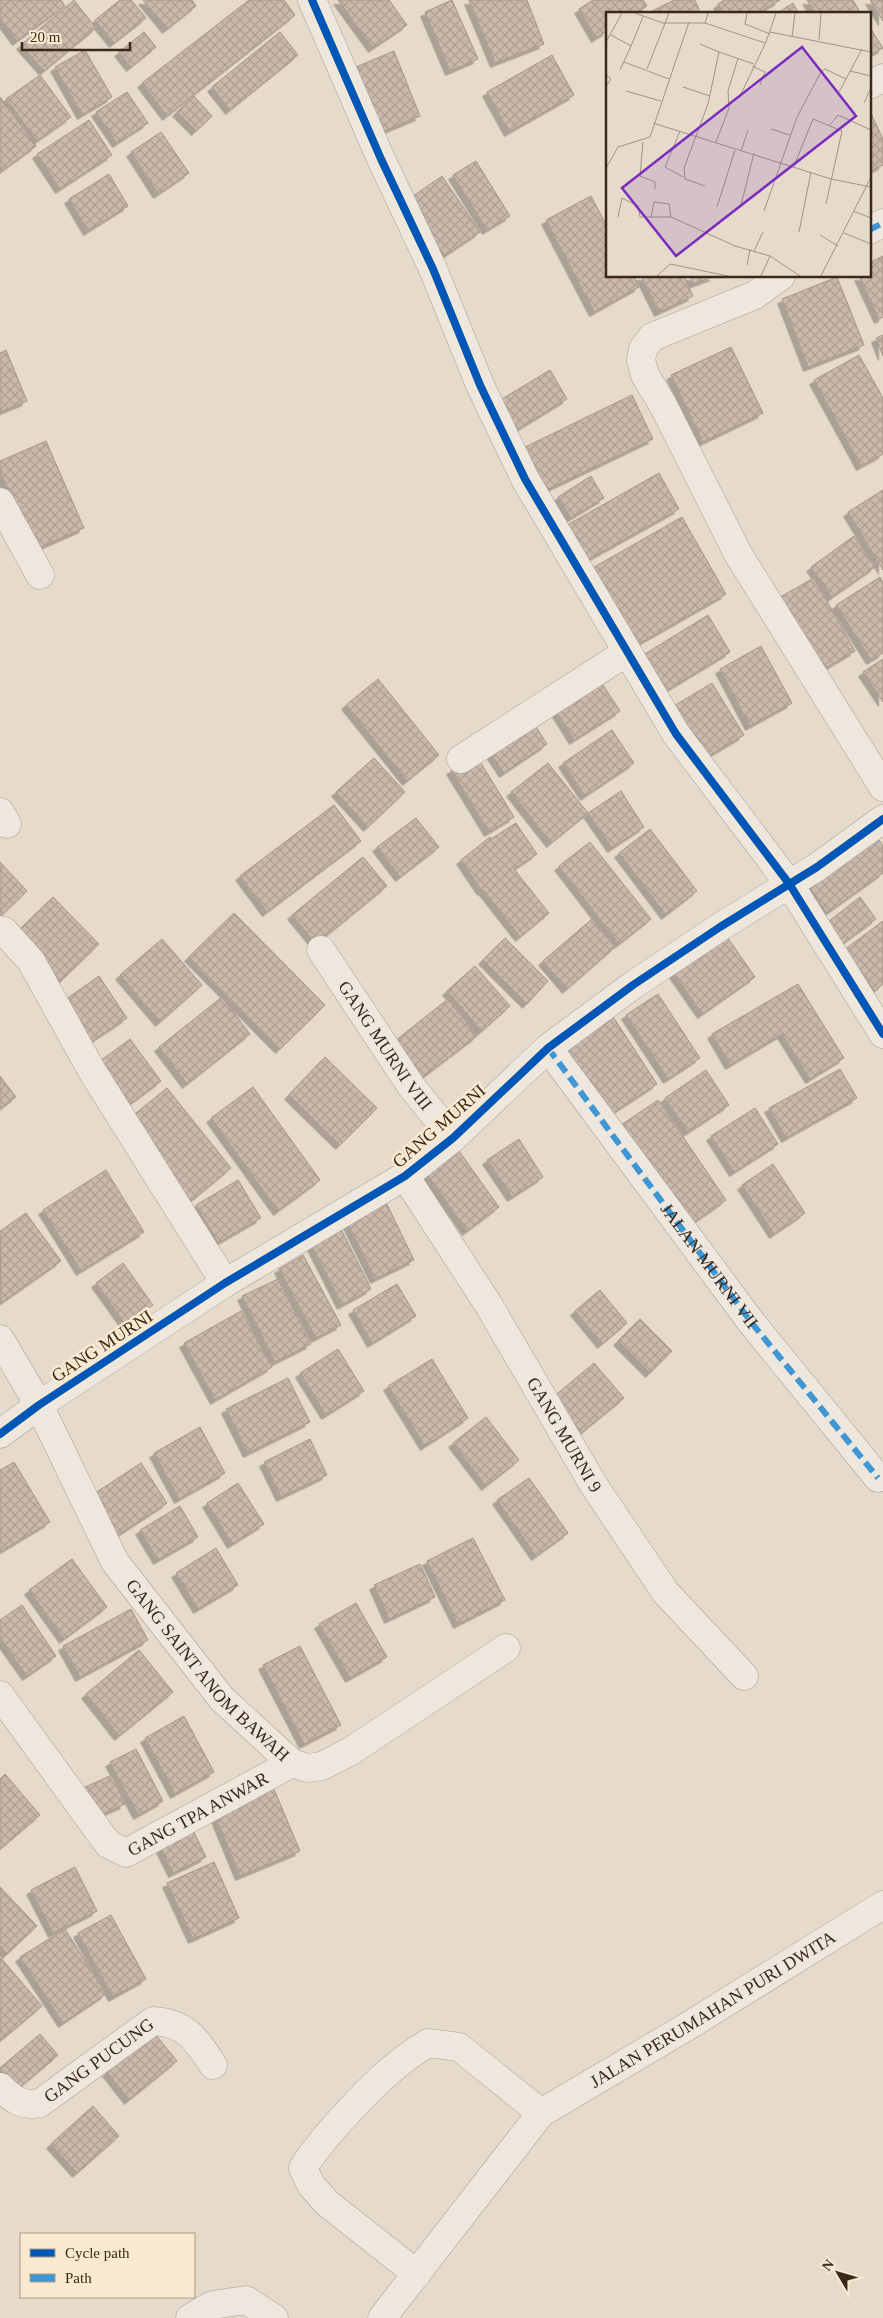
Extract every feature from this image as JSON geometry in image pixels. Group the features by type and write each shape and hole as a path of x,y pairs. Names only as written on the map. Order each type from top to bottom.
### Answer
{"street":[{"path":"312,0 433,269 480,384 521,470 676,734 790,885 883,1034"},
{"path":"870,84 883,78"},
{"path":"870,230 883,223"},
{"path":"778,278 755,294 652,337 643,349 641,360 645,375 664,405 738,554 883,787"},
{"path":"0,502 40,575"},
{"path":"461,759 627,652"},
{"name":"GANG MURNI","path":"0,1434 39,1405 225,1283 405,1176 453,1138 548,1048 641,980 720,927 790,885 883,820"},
{"path":"0,930 4,931 31,961 92,1071 225,1283"},
{"name":"GANG MURNI VIII","path":"321,950 411,1086 453,1138"},
{"name":"JALAN MURNI VII","path":"548,1048 751,1322 878,1478"},
{"name":"GANG MURNI 9","path":"405,1176 488,1304 593,1484 666,1593 744,1676"},
{"name":"GANG SAINT ANOM BAWAH","path":"0,1339 39,1405 115,1562 222,1699 292,1764 307,1768 322,1766 351,1752 506,1648"},
{"name":"GANG TPA ANWAR","path":"0,1695 108,1844 126,1853 292,1764"},
{"name":"JALAN PERUMAHAN PURI DWITA","path":"382,2318 541,2113 688,2026 883,1905"},
{"name":"GANG PUCUNG","path":"0,2087 16,2102 30,2105 40,2103 153,2021 171,2022 194,2036 213,2065"},
{"path":"418,2274 327,2202 311,2186 303,2168 312,2153 368,2090 406,2056 428,2042 459,2047 541,2113"},
{"path":"190,2318 212,2305 246,2300 274,2318"}],"building":[{"path":"0,0 61,0 65,6 17,41 0,18"},
{"path":"74,0 96,28 44,71 21,45"},
{"path":"120,0 131,0 146,18 114,43 95,20"},
{"path":"143,0 192,0 196,6 167,29"},
{"path":"249,0 284,0 295,15 167,116 142,83"},
{"path":"338,0 389,0 407,25 373,48"},
{"path":"452,0 478,59 450,71 425,12"},
{"path":"469,0 527,0 544,44 495,63"},
{"path":"593,0 643,0 647,6 638,12 606,12 606,32 596,38 579,9"},
{"path":"674,0 695,0 700,12 652,12"},
{"path":"724,0 780,0 760,12 723,12 718,4"},
{"path":"807,0 853,0 860,12 815,12"},
{"path":"870,0 883,0 883,21"},
{"path":"793,3 798,12 779,12"},
{"path":"870,28 883,48 870,55"},
{"path":"144,32 156,47 131,67 119,52"},
{"path":"280,32 298,55 230,110 212,87"},
{"path":"85,50 112,97 82,115 55,67"},
{"path":"394,51 420,116 377,134 351,69"},
{"path":"552,55 574,95 509,132 487,92"},
{"path":"40,75 71,117 37,141 6,99"},
{"path":"127,92 148,123 117,143 96,112"},
{"path":"194,96 212,116 196,131 177,112"},
{"path":"0,97 36,146 3,170 0,167"},
{"path":"870,111 883,139 883,165 870,172"},
{"path":"89,120 112,155 60,189 37,154"},
{"path":"161,132 189,173 158,194 131,152"},
{"path":"476,161 510,216 487,230 453,175"},
{"path":"109,174 128,206 88,231 69,199"},
{"path":"442,176 480,232 444,256 406,201"},
{"path":"591,196 606,224 606,278 635,278 639,287 594,312 546,220"},
{"path":"883,256 883,317 879,319 860,278 870,278 870,262"},
{"path":"642,278 685,278 693,296 659,312"},
{"path":"691,278 710,278 693,284"},
{"path":"837,278 864,345 808,367 782,299"},
{"path":"883,335 883,356 876,338"},
{"path":"731,347 763,413 703,442 671,375"},
{"path":"6,350 27,401 0,412 0,353"},
{"path":"859,355 883,398 883,454 861,466 814,380"},
{"path":"550,370 567,399 510,434 492,405"},
{"path":"632,395 653,439 540,493 519,450"},
{"path":"46,441 84,528 34,550 0,471 0,461"},
{"path":"659,473 679,509 582,563 562,528"},
{"path":"591,476 604,498 571,518 558,497"},
{"path":"883,490 883,570 848,512"},
{"path":"682,517 726,594 633,647 589,570"},
{"path":"854,536 875,567 832,597 811,567"},
{"path":"880,577 883,582 883,653 871,660 836,605"},
{"path":"814,578 855,651 814,675 773,601"},
{"path":"708,615 730,652 662,693 640,657"},
{"path":"761,646 792,703 750,726 720,669"},
{"path":"883,659 883,702 863,672"},
{"path":"378,679 439,755 407,781 346,705"},
{"path":"601,682 620,711 574,740 556,711"},
{"path":"712,683 744,735 704,759 672,707"},
{"path":"529,716 547,744 504,773 486,746"},
{"path":"612,730 634,763 585,796 563,763"},
{"path":"476,755 514,817 489,832 451,770"},
{"path":"374,758 405,792 368,827 336,792"},
{"path":"548,763 588,813 551,843 511,792"},
{"path":"621,791 644,827 612,848 588,813"},
{"path":"334,805 361,841 267,912 240,876"},
{"path":"416,818 439,847 400,877 377,847"},
{"path":"516,823 537,854 514,869 549,913 520,937 482,891 461,860 490,837 491,839"},
{"path":"650,829 697,891 666,915 619,853"},
{"path":"873,831 883,846 883,873 827,913 804,880"},
{"path":"590,842 651,919 619,944 559,866"},
{"path":"363,857 387,886 316,944 292,915"},
{"path":"0,862 27,891 0,917"},
{"path":"53,897 99,944 60,982 14,935"},
{"path":"860,897 876,919 835,949 820,928"},
{"path":"234,913 325,1005 280,1049 189,957"},
{"path":"592,919 615,947 567,989 543,961"},
{"path":"883,921 883,984 875,991 844,950"},
{"path":"721,928 755,977 702,1014 668,965"},
{"path":"505,938 548,981 527,1004 483,960"},
{"path":"162,939 202,985 160,1022 120,975"},
{"path":"475,966 510,1006 482,1031 447,991"},
{"path":"99,976 127,1018 89,1043 62,1002"},
{"path":"798,984 844,1058 810,1079 782,1034 730,1065 712,1034"},
{"path":"658,994 700,1058 668,1079 626,1015"},
{"path":"222,997 250,1034 187,1084 159,1047"},
{"path":"448,999 477,1036 414,1084 386,1048"},
{"path":"608,1009 657,1084 608,1116 560,1041"},
{"path":"130,1039 161,1081 126,1107 96,1064"},
{"path":"325,1057 377,1108 340,1145 289,1095"},
{"path":"840,1069 857,1098 786,1138 769,1108"},
{"path":"706,1070 729,1105 688,1132 665,1098"},
{"path":"0,1076 16,1097 0,1109"},
{"path":"253,1087 320,1180 278,1211 211,1118"},
{"path":"167,1088 231,1168 191,1201 126,1121"},
{"path":"658,1100 726,1200 690,1225 621,1125"},
{"path":"755,1108 778,1144 734,1172 711,1136"},
{"path":"519,1139 543,1177 512,1197 487,1160"},
{"path":"454,1144 499,1207 467,1231 422,1167"},
{"path":"773,1164 805,1213 774,1234 742,1185"},
{"path":"106,1170 144,1232 81,1271 43,1210"},
{"path":"238,1180 261,1218 218,1243 196,1205"},
{"path":"385,1200 414,1260 375,1279 346,1220"},
{"path":"26,1213 61,1261 1,1303 0,1231"},
{"path":"341,1229 371,1289 342,1305 311,1244"},
{"path":"303,1255 341,1325 316,1338 279,1269"},
{"path":"123,1263 153,1305 126,1325 96,1283"},
{"path":"278,1279 311,1344 275,1362 242,1296"},
{"path":"397,1284 416,1316 372,1343 353,1310"},
{"path":"600,1290 627,1323 602,1344 575,1311"},
{"path":"241,1311 272,1367 215,1400 184,1343"},
{"path":"640,1319 672,1351 650,1373 618,1341"},
{"path":"338,1349 364,1391 326,1415 300,1373"},
{"path":"432,1359 468,1418 425,1446 388,1386"},
{"path":"594,1363 624,1398 580,1434 551,1399"},
{"path":"288,1378 310,1422 248,1453 226,1409"},
{"path":"486,1417 519,1460 486,1486 453,1443"},
{"path":"200,1427 225,1473 179,1499 154,1453"},
{"path":"310,1439 327,1475 281,1497 264,1462"},
{"path":"14,1462 50,1522 0,1552 0,1470"},
{"path":"141,1463 167,1503 112,1539 86,1499"},
{"path":"529,1478 568,1533 536,1556 497,1500"},
{"path":"238,1483 264,1524 232,1544 207,1503"},
{"path":"180,1506 198,1537 158,1560 140,1530"},
{"path":"473,1538 505,1600 458,1624 427,1561"},
{"path":"216,1548 238,1585 198,1609 176,1573"},
{"path":"72,1559 107,1607 64,1639 29,1590"},
{"path":"420,1564 435,1597 389,1619 374,1585"},
{"path":"356,1603 387,1657 350,1678 319,1624"},
{"path":"22,1605 56,1656 27,1676 0,1638 0,1620"},
{"path":"131,1609 148,1640 80,1677 63,1646"},
{"path":"300,1646 341,1725 304,1744 263,1665"},
{"path":"139,1650 173,1692 119,1736 86,1694"},
{"path":"184,1716 214,1772 175,1794 145,1738"},
{"path":"136,1749 163,1801 138,1815 110,1762"},
{"path":"5,1774 40,1815 0,1849 0,1779"},
{"path":"112,1775 125,1804 96,1817 83,1788"},
{"path":"273,1787 300,1851 240,1876 214,1813"},
{"path":"190,1824 206,1857 173,1873 157,1840"},
{"path":"214,1862 239,1918 193,1939 167,1883"},
{"path":"75,1867 97,1911 53,1933 31,1890"},
{"path":"0,1887 37,1926 7,1954 0,1946"},
{"path":"111,1915 146,1979 113,1997 78,1933"},
{"path":"65,1929 106,1994 63,2023 20,1957"},
{"path":"0,1959 42,2006 0,2041"},
{"path":"40,2034 58,2055 18,2089 0,2068"},
{"path":"155,2034 177,2061 129,2100 107,2072"},
{"path":"93,2106 119,2136 77,2173 51,2144"}],"marked path":[{"path":"870,230 883,223"},
{"path":"548,1048 751,1322 878,1478"}],"cycle path":[{"path":"312,0 381,159 433,269 480,385 525,479 676,734 790,885 883,1034"},
{"path":"0,1434 39,1405 225,1283 405,1176 453,1138 548,1048 633,985 720,927 817,867 883,819"}]}
